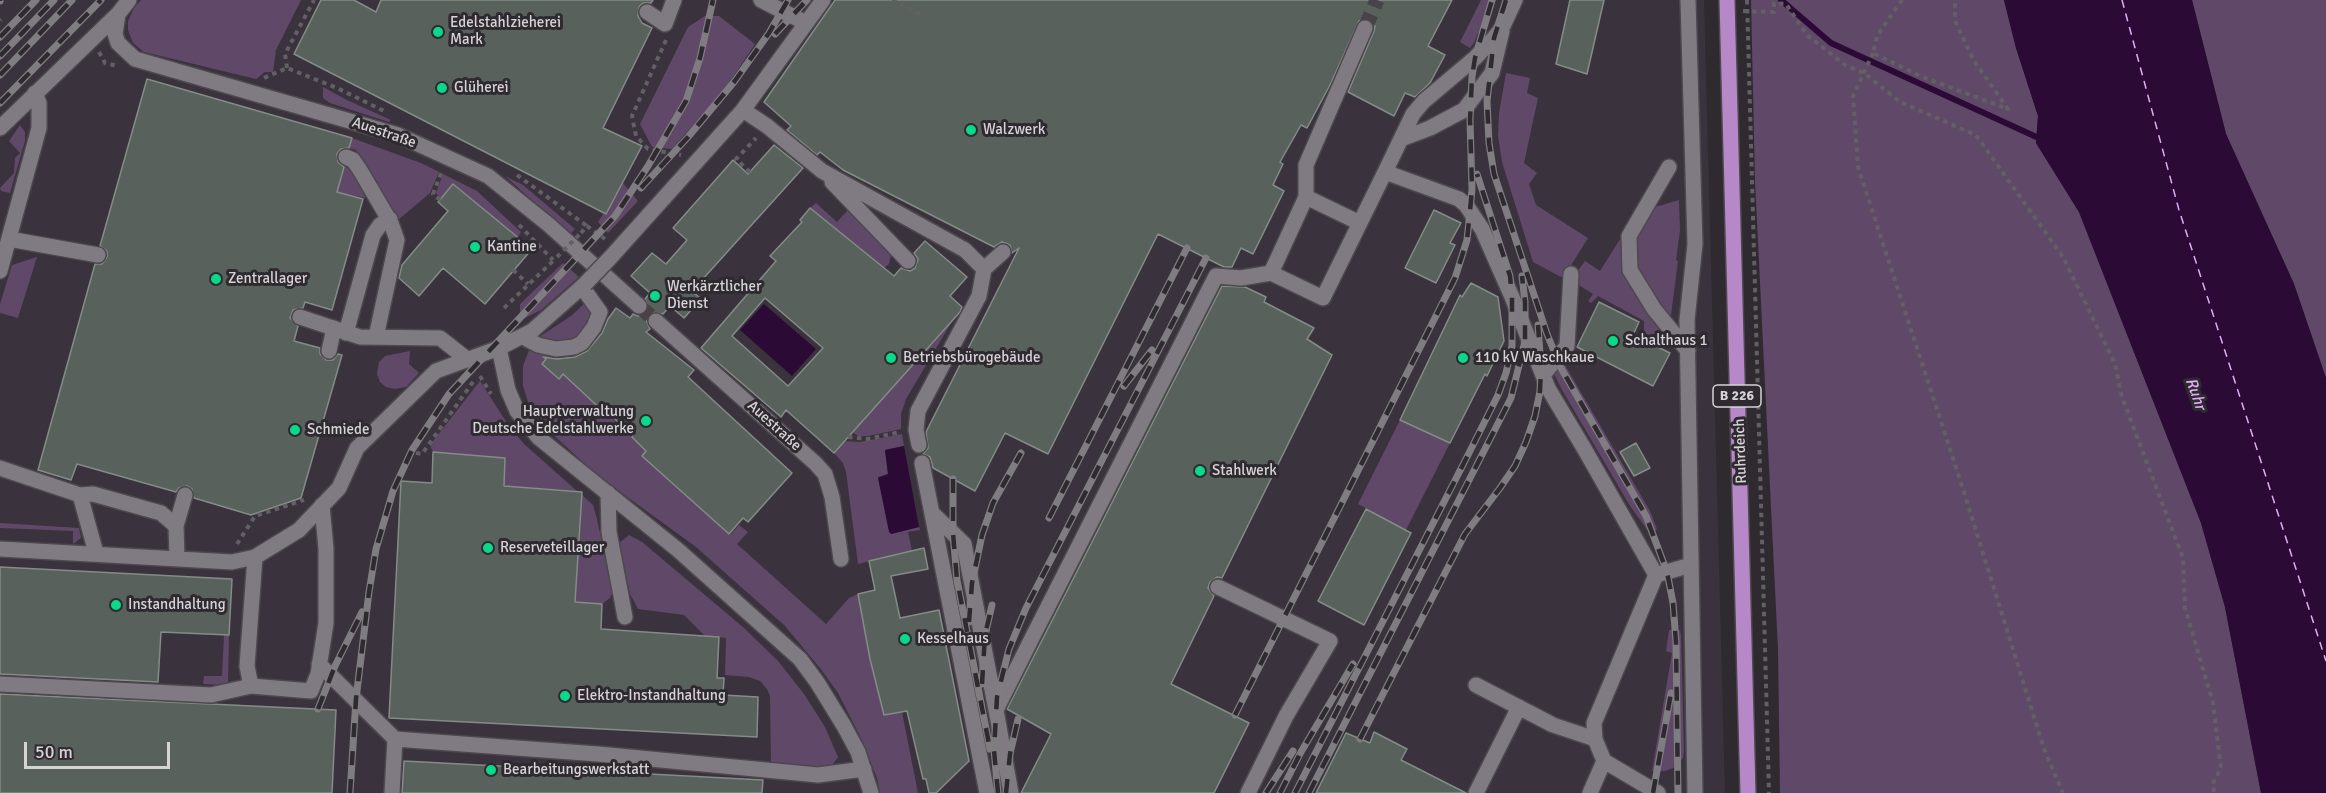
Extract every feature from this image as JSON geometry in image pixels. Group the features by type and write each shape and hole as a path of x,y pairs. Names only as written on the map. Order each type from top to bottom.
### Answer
{"main road":[{"name":"Ruhrdeich","path":"1726,0 1748,793"}],"lane":[{"path":"0,128 118,14 129,0"},
{"path":"647,12 665,24 674,0"},
{"path":"761,0 789,6 806,23"},
{"path":"0,549 232,562 255,557 299,530 317,502 339,488 357,448 436,371 523,337 539,325 610,258 743,110 824,0"},
{"path":"1401,139 1430,128 1464,110 1492,73 1502,28 1515,0"},
{"path":"1688,0 1695,244 1688,301 1695,793"},
{"name":"Auestraße","path":"118,14 115,34 118,43 135,59 398,135 488,176 549,225 639,306"},
{"path":"1271,273 1306,197 1306,165 1365,28"},
{"path":"996,710 1216,276 1241,278 1271,273 1323,298 1413,114 1424,101 1475,58 1502,28"},
{"path":"0,271 39,128 39,103 35,93"},
{"path":"743,110 767,126 822,171 908,261"},
{"path":"346,157 353,160 390,219 397,240 376,337"},
{"path":"1669,167 1629,236 1630,270 1654,309 1688,351"},
{"path":"822,171 855,183 965,250 984,269"},
{"path":"1385,172 1459,199 1482,228 1548,388 1656,575"},
{"path":"1306,197 1360,223"},
{"path":"329,351 340,331 373,235 380,225 390,219"},
{"path":"9,239 98,255"},
{"path":"918,438 918,411 979,296 984,269 1002,252"},
{"path":"1543,375 1567,346 1571,274"},
{"path":"523,337 538,345 556,349 574,347 582,343 594,327 600,312 583,285"},
{"path":"300,317 360,337 440,338 468,360"},
{"name":"Auestraße","path":"656,321 825,474 832,497 841,559"},
{"path":"499,348 508,390 517,411 539,438 678,550 800,659 844,726 864,769 871,793"},
{"path":"922,463 987,793"},
{"path":"0,468 80,495 93,494 161,513 176,526"},
{"path":"608,493 609,532 625,617"},
{"path":"80,495 96,553"},
{"path":"177,558 176,526 185,495"},
{"path":"0,684 29,690 149,686 211,695 251,686 311,691 319,664 326,623 326,549 317,502"},
{"path":"932,513 964,544 1011,793"},
{"path":"251,686 247,666 255,557"},
{"path":"1656,575 1691,565"},
{"path":"1656,575 1594,723 1594,740 1604,761 1658,793"},
{"path":"1218,587 1330,641 1286,716 1248,793"},
{"path":"319,664 395,739 598,754 818,776 864,769"},
{"path":"1476,685 1553,725 1594,740"},
{"path":"1476,793 1519,707"},
{"path":"392,793 395,739"},
{"path":"1590,793 1604,761"}],"path":[{"path":"287,68 285,54 314,0"},
{"path":"892,0 922,15"},
{"name":"Ruhrdeich","path":"1747,0 1769,793"},
{"path":"1902,0 1877,36 1872,55 1853,96 1858,167 1963,489 2044,749 2063,793"},
{"path":"1872,55 1920,76 2008,109 1974,61 1955,21 1955,0"},
{"path":"1747,12 1774,12 1774,3 1786,4 1807,35 1845,65 1864,73 1900,102 1976,135 2063,257 2115,364 2122,397 2183,558 2185,608 2213,703 2221,768 2212,785 2215,793"},
{"path":"666,40 632,116 636,136 648,149 685,156"},
{"path":"750,172 736,159 760,133"},
{"path":"432,166 451,175"},
{"path":"440,200 433,194 442,171"},
{"path":"514,221 555,259"},
{"path":"504,308 587,225 606,240"},
{"path":"513,270 528,285"},
{"path":"480,376 493,398"},
{"path":"416,453 422,454 475,379"},
{"path":"848,437 918,438"},
{"path":"234,550 255,516 317,502"}],"shaded area":[{"path":"0,0 1704,0 1725,793 0,793"},
{"path":"141,0 301,0 276,50 273,72 265,72 256,79 144,52 133,43 128,30 128,21"},
{"path":"1481,0 1496,0 1484,33 1478,33 1470,48 1460,42"},
{"path":"1751,0 2004,0 2016,48 2038,116 2036,143 2079,212 2201,523 2225,607 2261,793 1780,793 1778,650 1755,181"},
{"path":"2192,0 2326,0 2326,378 2294,284 2226,134"},
{"path":"705,16 719,16 755,44 725,89 672,149 652,147 640,124 688,27"},
{"path":"1506,73 1530,78 1527,93 1538,98 1524,163 1537,173 1529,184 1536,205 1588,238 1561,277 1533,262 1502,162 1498,136 1499,113"},
{"path":"323,87 391,120 389,122 330,103 323,98"},
{"path":"20,125 25,132 25,141 10,193 1,191 0,188 14,173 15,158 20,153 9,141"},
{"path":"352,138 421,163 439,172 430,193 398,220 361,156 356,150 349,148"},
{"path":"344,166 351,168 366,194 365,198 337,192"},
{"path":"443,174 477,191 521,232 518,237 453,184 441,199 436,193"},
{"path":"505,176 523,185 575,229 570,234"},
{"path":"622,182 638,201 608,233 598,222 604,213 606,214"},
{"path":"1679,200 1680,231 1676,260 1678,261 1671,315 1667,316 1639,273 1633,248 1647,216 1655,207"},
{"path":"816,203 837,222 849,209 887,247 891,255 889,264 884,268 810,208"},
{"path":"1622,236 1623,263 1630,284 1640,303 1674,349 1644,333 1644,321 1598,296 1591,303 1588,301 1593,294 1577,284 1577,272 1585,261 1600,271"},
{"path":"37,257 18,318 0,313 0,304 12,265"},
{"path":"563,263 579,277 541,310 525,318 520,313 520,304"},
{"path":"586,302 595,314 589,326 572,343 559,345 539,337 571,316"},
{"path":"954,318 906,399 901,414 901,429 868,436 858,436 852,432"},
{"path":"529,350 550,355 542,364 559,379 563,374 647,450 642,456 730,535 739,525 748,532 737,544 826,624 849,598 858,594 870,659 884,715 902,712 918,793 880,793 877,778 861,738 838,693 784,625 696,547 597,475 538,421 530,408 523,386 523,366"},
{"path":"410,351 409,364 419,373 406,387 395,389 386,387 380,382 377,374 379,362 385,356"},
{"path":"1565,365 1650,511 1657,529 1651,535 1630,506 1562,390 1553,372"},
{"path":"480,381 507,423 524,444 577,491 504,486 505,458 433,452 430,445"},
{"path":"1400,420 1450,443 1406,530 1358,504"},
{"path":"902,434 904,446 885,450 888,474 878,477 891,534 919,527 920,530 908,532 912,551 858,564 846,472 843,463 834,453 844,441 860,442"},
{"path":"581,494 593,505 613,591 610,598 602,604 575,602"},
{"path":"0,523 79,528 81,538 73,544 73,531 0,528"},
{"path":"629,535 642,542 743,627 778,661 804,694 825,727 838,757 830,768 771,767 770,696 767,689 760,681 749,677 725,675 726,638 705,636 684,615 638,609 630,594 619,543"},
{"path":"1669,630 1680,630 1681,635 1684,750 1683,758 1676,767 1665,771 1652,771 1672,653 1666,651"},
{"path":"224,635 229,635 228,682 226,685 203,684 204,676 222,676"}],"water":[{"name":"Ruhr","path":"2004,0 2192,0 2226,134 2294,284 2326,378 2326,793 2261,793 2225,607 2201,523 2079,212 2036,143 2038,116 2016,48"},
{"path":"764,304 816,349 792,376 740,330"},
{"path":"904,446 919,527 891,534 878,478 888,474 885,450"}],"building":[{"path":"321,0 354,0 376,12 381,0 653,0 639,7 638,16 642,23 652,28 603,128 642,146 606,214 294,54"},
{"path":"835,0 1452,0 1428,46 1445,55 1430,83 1415,97 1405,93 1394,116 1348,92 1375,26 1369,19 1359,21 1331,83 1307,128 1301,125 1280,162 1283,164 1273,185 1284,191 1253,254 1241,248 1232,267 1224,267 1158,234 1048,454 1005,433 975,491 933,468 930,457 923,454 928,448 926,432 1019,248 1012,253 1010,245 1002,242 994,247 843,170 820,152 817,155 787,130 791,126 764,102"},
{"path":"1570,0 1604,0 1587,74 1556,64"},
{"name":"Zentrallager","path":"147,79 352,138 349,148 341,149 337,154 338,162 344,167 337,192 363,199 332,310 305,302 303,308 293,310 290,318 298,326 294,341 320,348 320,354 326,360 333,360 338,354 342,355 301,498 251,515 194,498 192,489 187,486 179,488 176,492 77,464 71,480 38,470 95,264 102,264 107,257 107,251 100,246"},
{"path":"774,145 803,168 692,291 701,299 684,318 670,306 663,314 652,312 646,320 650,329 646,332 694,370 688,377 792,473 748,522 743,518 729,534 642,456 646,451 632,437 633,435 609,414 608,416 563,374 559,379 542,364 546,359 543,357 557,359 575,357 587,351 602,333 616,308 630,318 633,314 638,316 646,313 649,307 645,299 650,293 631,276 652,253 666,264 687,240 673,228 733,160 748,174"},
{"name":"Kantine","path":"453,184 532,249 485,304 443,268 419,296 399,278 402,265 448,211 438,202"},
{"path":"810,208 894,276 901,268 910,271 915,268 918,259 914,253 925,241 967,277 950,296 962,307 960,312 834,453 786,410 781,417 701,348 776,261 770,256 802,222 800,220","holes":["765,298 823,348 788,386 732,336"]},
{"path":"1434,210 1461,223 1450,243 1455,245 1436,283 1405,268"},
{"name":"110 kV Waschkaue","path":"1471,283 1498,297 1504,341 1450,443 1400,420 1460,295 1462,297"},
{"name":"Stahlwerk","path":"1222,286 1245,287 1266,297 1264,302 1314,328 1307,339 1332,355 1222,578 1217,577 1210,582 1208,588 1214,596 1171,684 1249,723 1214,793 1021,793 1051,734 1007,709"},
{"name":"Schalthaus 1","path":"1599,302 1639,322 1633,335 1670,353 1653,386 1577,347"},
{"path":"1636,443 1650,468 1634,476 1620,452"},
{"name":"Reserveteillager","path":"433,452 505,458 504,486 582,492 575,602 602,604 601,629 719,637 717,678 724,678 723,695 758,697 757,737 389,718 401,481 432,483"},
{"path":"1366,509 1411,533 1364,625 1318,601"},
{"name":"Kesselhaus","path":"924,548 928,569 891,576 900,618 939,610 969,761 936,793 929,793 926,779 923,779 907,711 884,715 870,659 858,594 875,590 869,561"},
{"name":"Instandhaltung","path":"0,567 232,579 229,635 161,632 158,682 0,674"},
{"path":"0,694 336,710 332,793 0,793"},
{"path":"1374,732 1407,749 1401,760 1466,793 1316,793 1346,733 1370,743"},
{"name":"Bearbeitungswerkstatt","path":"404,761 763,780 762,793 402,793"}],"waterway":[{"path":"1781,0 1831,43 2043,140"}],"ferry route":[{"path":"2122,0 2179,210 2326,661"}],"tunnel":[{"path":"1365,28 1377,0"},
{"path":"639,306 656,321"}],"railway":[{"path":"0,37 36,0"},
{"path":"0,56 54,0"},
{"path":"0,75 72,0"},
{"path":"0,103 101,0"},
{"path":"350,793 356,699 369,592 376,549 393,491 412,450 449,394 615,216 648,166 686,101 700,58 713,0"},
{"path":"641,188 734,82 769,33 788,0"},
{"path":"775,34 807,0"},
{"path":"1235,715 1455,278 1467,240 1472,189 1470,120 1472,77 1475,58 1492,0"},
{"path":"1506,0 1494,38 1487,101 1489,143 1494,174 1547,334 1561,368 1646,516 1667,572 1673,603 1676,642 1678,793"},
{"path":"1295,793 1469,453 1498,395 1506,373 1512,346 1510,276 1477,174"},
{"path":"1049,518 1187,248"},
{"path":"998,793 994,750 997,697 1009,649 1026,608 1206,258"},
{"path":"1309,793 1511,398 1525,341 1522,276"},
{"path":"1360,739 1465,534 1515,466 1526,442 1540,391 1538,325"},
{"path":"1124,386 1152,350"},
{"path":"969,622 972,583 982,535 993,503 1021,453"},
{"path":"953,479 953,533 957,580 990,749"},
{"path":"982,684 985,635 992,605"},
{"path":"318,709 335,666 362,612"},
{"path":"1280,793 1301,752 1353,664"},
{"path":"1653,793 1671,693"},
{"path":"1006,793 1010,754 1018,719"},
{"path":"1266,793 1293,751"}],"place":[{"name":"Edelstahlzieherei Mark","path":"438,32"},
{"name":"Glüherei","path":"442,88"},
{"name":"Walzwerk","path":"971,130"},
{"name":"Kantine","path":"475,247"},
{"name":"Zentrallager","path":"216,279"},
{"name":"Werkärztlicher Dienst","path":"655,296"},
{"name":"Schalthaus 1","path":"1613,341"},
{"name":"Betriebsbürogebäude","path":"891,358"},
{"name":"110 kV Waschkaue","path":"1463,358"},
{"name":"Hauptverwaltung Deutsche Edelstahlwerke","path":"646,421"},
{"name":"Schmiede","path":"295,430"},
{"name":"Stahlwerk","path":"1200,471"},
{"name":"Reserveteillager","path":"488,548"},
{"name":"Instandhaltung","path":"116,605"},
{"name":"Kesselhaus","path":"905,639"},
{"name":"Elektro-Instandhaltung","path":"565,696"},
{"name":"Bearbeitungswerkstatt","path":"491,770"}]}
